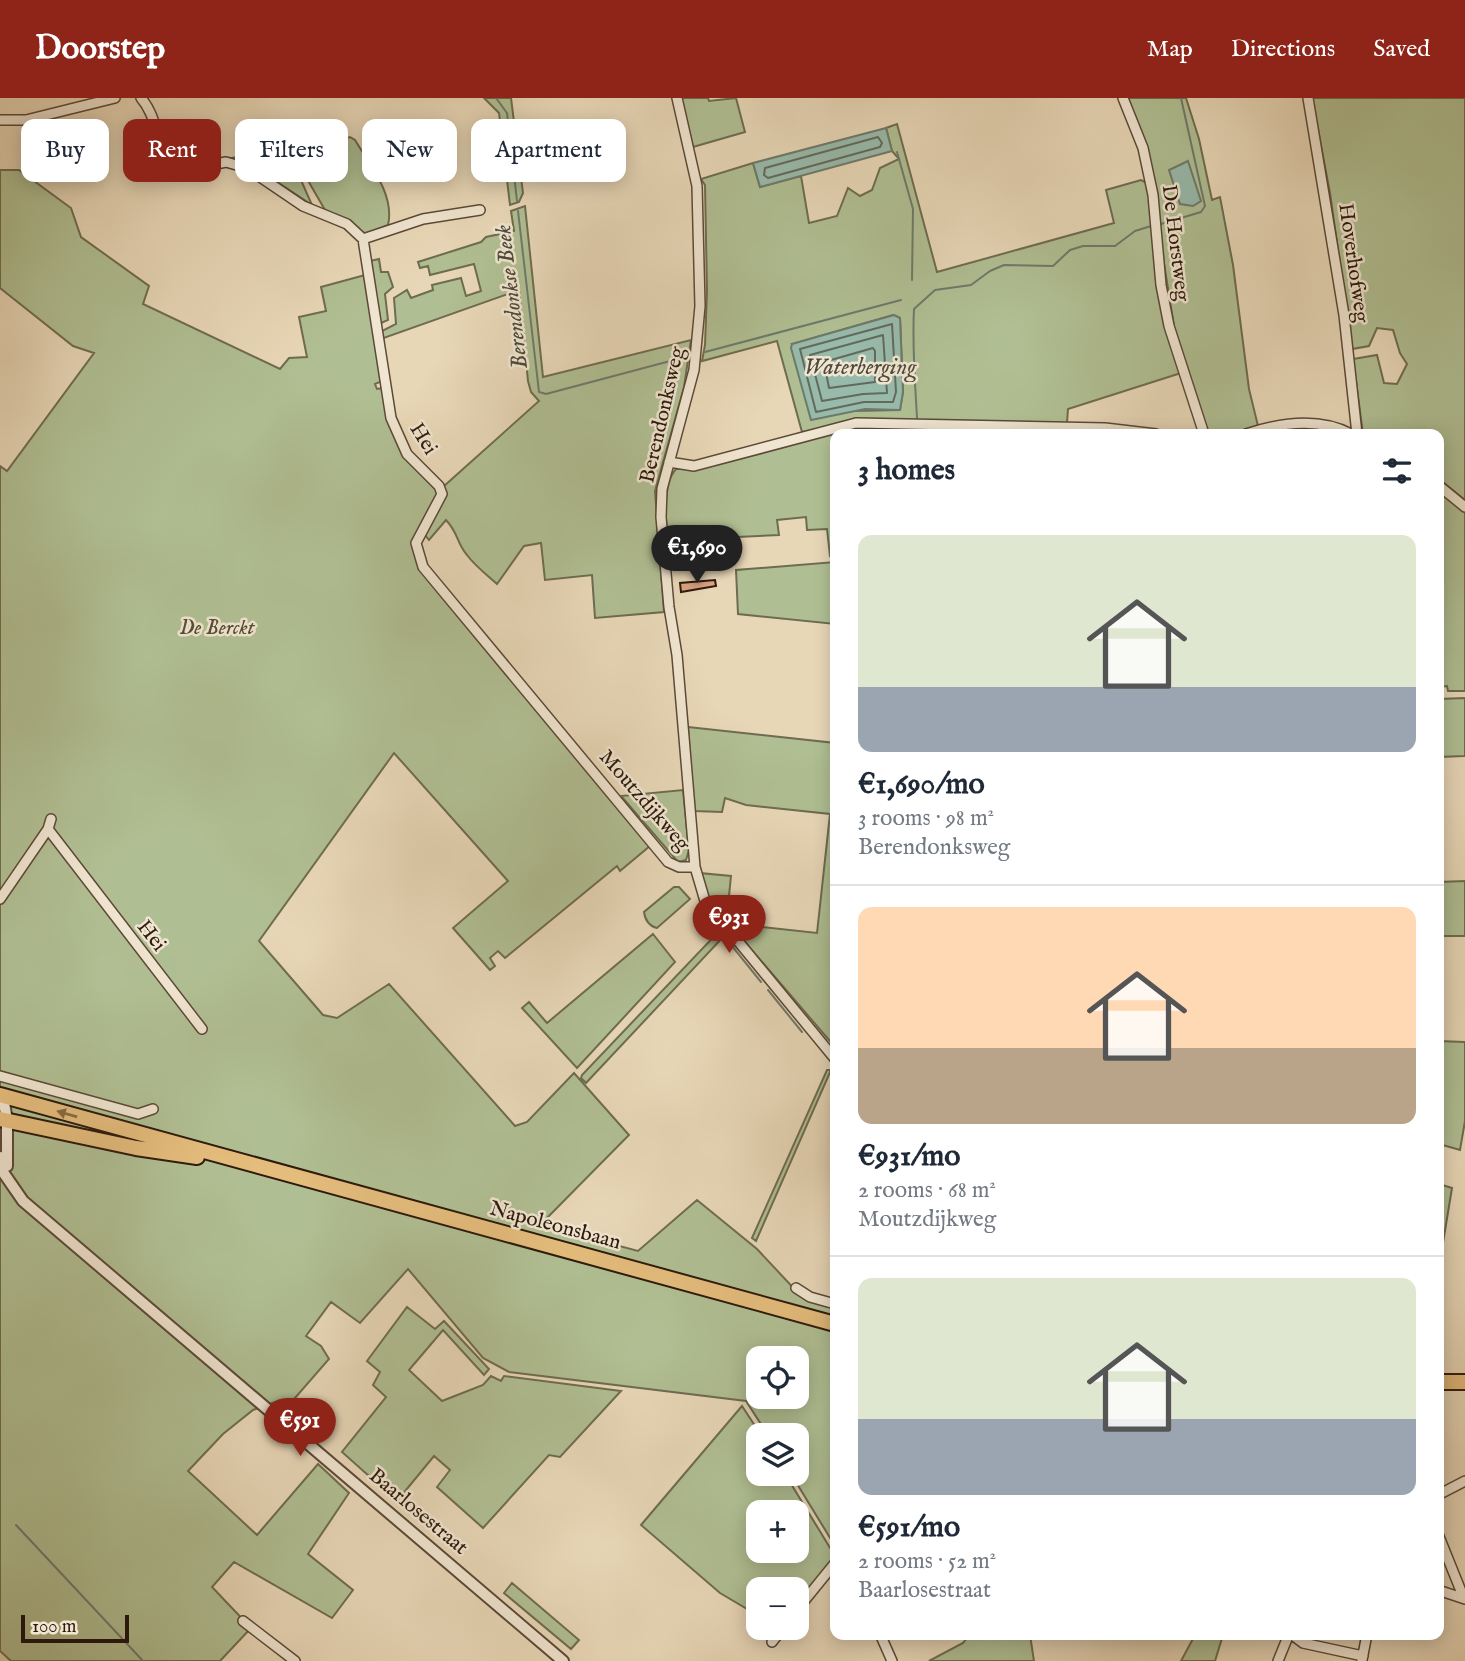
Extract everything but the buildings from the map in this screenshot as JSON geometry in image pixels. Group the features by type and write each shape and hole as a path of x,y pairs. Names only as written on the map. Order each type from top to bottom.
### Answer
{"main road":[{"name":"Napoleonsbaan","path":"1,1097 830,1323"},
{"name":"Napoleonsbaan","path":"4,1120 121,1145 264,1168"},
{"path":"1444,1382 1465,1382"},
{"path":"1444,1392 1465,1392"}],"street":[{"path":"0,120 26,120 115,98"},
{"path":"141,98 147,104 163,151 173,164 196,168 226,162 247,168 303,206 347,225 363,239 422,219 480,210"},
{"name":"Berendonksweg","path":"677,98 697,186 700,306 694,370 663,489 662,517 695,867"},
{"name":"De Horstweg","path":"1123,98 1143,148 1153,195 1161,285 1170,326 1202,429"},
{"name":"Hoverhofweg","path":"1308,98 1342,301 1356,429"},
{"name":"Hei","path":"363,239 391,418 407,454 439,486 442,494 416,542 418,555 423,567 471,626"},
{"path":"833,429 856,423 1114,429"},
{"path":"1265,429 1288,423 1320,425 1334,429"},
{"path":"669,462 694,466 830,430"},
{"path":"1444,490 1465,507"},
{"name":"Moutzdijkweg","path":"471,626 668,862 679,867 695,867 705,901 830,1053"},
{"name":"Hei","path":"0,899 50,824 202,1029"},
{"path":"10,1183 1,1097 4,1077 138,1114 153,1109"},
{"path":"0,1157 3,1172 10,1183"},
{"name":"Baarlosestraat","path":"10,1183 23,1201 563,1661"},
{"path":"796,1288 810,1297 830,1303"},
{"path":"1444,1493 1465,1481"},
{"path":"1444,1549 1464,1597"},
{"path":"809,1595 830,1569"},
{"path":"1444,1592 1464,1597"},
{"path":"243,1621 295,1661"},
{"path":"883,1640 892,1661"},
{"path":"1278,1661 1287,1640"},
{"path":"1299,1640 1363,1658 1366,1640"}],"green space":[{"path":"484,98 511,98 514,119 500,119 499,113"},
{"path":"681,98 708,98 709,101 736,98 745,132 693,147"},
{"path":"1126,98 1186,98 1199,139 1212,200 1220,197 1233,265 1249,389 1258,426 1249,429 1206,429 1199,413 1174,326 1159,232 1159,209 1146,147"},
{"path":"1312,98 1465,98 1465,500 1444,483 1444,429 1362,429 1353,359 1377,355 1384,383 1397,384 1407,364 1400,353 1393,330 1377,328 1369,346 1352,349 1330,193"},
{"path":"897,124 937,272 1114,223 1106,190 1141,180 1147,183 1181,373 1068,409 1067,423 861,419 802,432 777,341 702,361 707,291 705,185 701,179 753,163 760,187 801,176 809,223 837,216 848,188 860,196 872,190 880,168 899,159 892,151 886,128","holes":["893,315 900,318 903,392 900,410 852,411 792,344"]},
{"path":"348,138 355,140 362,151 362,182 380,182 388,203 388,225 366,234 325,210 309,182 348,182"},
{"name":"De Berckt","path":"0,170 19,170 21,182 35,182 71,208 81,237 149,286 143,304 280,369 289,358 307,357 299,317 326,311 321,287 365,275 382,381 375,384 377,389 383,388 390,423 406,457 439,493 416,540 422,559 651,845 620,871 617,866 505,958 498,951 490,958 495,966 490,970 453,928 508,881 394,753 259,941 323,1015 337,1018 389,984 515,1126 527,1122 574,1073 629,1135 540,1225 638,1251 697,1200 757,1249 800,1295 830,1304 830,1538 798,1486 809,1486 809,1423 760,1423 751,1409 809,1409 809,1346 746,1346 746,1401 509,1372 483,1358 408,1269 360,1323 331,1302 306,1336 321,1346 329,1359 288,1406 281,1400 253,1410 223,1434 188,1471 257,1535 318,1464 349,1493 308,1554 353,1590 332,1618 234,1562 212,1587 251,1628 220,1661 11,1661 0,1651 0,466 7,471 94,353 73,346 0,288"},
{"path":"277,182 302,182 312,205"},
{"path":"507,182 522,182 523,193 519,202 510,205"},
{"path":"525,206 543,377 691,340 684,387 655,491 664,612 595,618 592,575 545,580 541,543 524,546 497,584 470,559 446,520 429,540 425,535 444,499 443,487 539,401 531,392 528,381 519,290 381,339 380,332 396,324 394,298 407,290 411,298 433,290 432,285 461,278 466,296 481,291 474,264 430,275 428,266 420,268 418,262 481,242 486,237 514,231 511,211"},
{"path":"379,259 381,272 388,272 393,287 385,294 388,320 379,324 370,261"},
{"path":"830,434 830,556 827,529 807,530 806,517 777,520 779,535 717,538 719,565 670,566 666,501 668,488 676,469 694,469"},
{"path":"1444,493 1465,509 1465,691 1448,691 1447,686 1444,686"},
{"path":"830,562 830,623 738,614 736,570"},
{"path":"1465,698 1465,756 1444,757 1444,699"},
{"path":"688,727 830,742 830,814 746,805 725,798 722,812 694,811"},
{"path":"683,790 689,850 686,860 678,862 621,796"},
{"path":"830,814 830,1041 715,907 706,893 699,873 731,876 729,896 736,897 734,924 817,933"},
{"path":"1465,881 1465,936 1444,936 1444,882"},
{"path":"674,887 679,887 690,899 657,928 654,927 648,922 644,912"},
{"path":"722,928 726,934 586,1083 581,1078 582,1075"},
{"path":"653,934 675,962 577,1068 522,1008 529,1002 547,1023"},
{"path":"1444,1041 1465,1042 1465,1121 1460,1150 1444,1145"},
{"path":"827,1070 830,1070 756,1241 752,1238"},
{"path":"1444,1186 1452,1188 1444,1237"},
{"path":"407,1307 435,1329 444,1321 489,1369 484,1375 443,1330 409,1370 442,1401 483,1385 491,1376 501,1381 504,1376 621,1391 560,1457 549,1455 483,1528 437,1487 450,1470 434,1456 397,1501 342,1452 386,1397 373,1385 380,1372 367,1361"},
{"path":"742,1406 753,1423 746,1423 746,1486 792,1486 801,1500 746,1500 746,1563 809,1563 809,1513 830,1548 830,1563 809,1591 809,1577 746,1577 746,1608 720,1593 641,1525"},
{"path":"512,1583 579,1640 571,1649 504,1593"},
{"path":"965,1640 1031,1640 1034,1661 929,1661"},
{"path":"1192,1640 1221,1640 1215,1661 1181,1661"}],"water":[{"path":"886,128 892,151 760,187 753,163"},
{"path":"1188,161 1201,201 1193,206 1180,204 1169,170"},
{"name":"Waterberging","path":"894,315 900,318 903,392 900,410 865,409 811,420 792,344"}],"waterway":[{"name":"Berendonkse Beek","path":"496,98 507,113 517,201"},
{"path":"1161,224 1201,212 1205,206 1181,98"},
{"path":"897,152 913,209 912,280"},
{"name":"Berendonkse Beek","path":"518,211 539,392 546,394 689,356"},
{"path":"917,418 914,309 935,290 971,285 990,271 1004,265 1053,266 1070,250 1083,246 1115,246 1135,231 1151,226"},
{"name":"Berendonkse Beek","path":"705,352 901,300"},
{"path":"702,908 713,922"},
{"path":"724,936 761,982"},
{"path":"768,990 802,1032"},
{"path":"16,1525 143,1661"}]}
